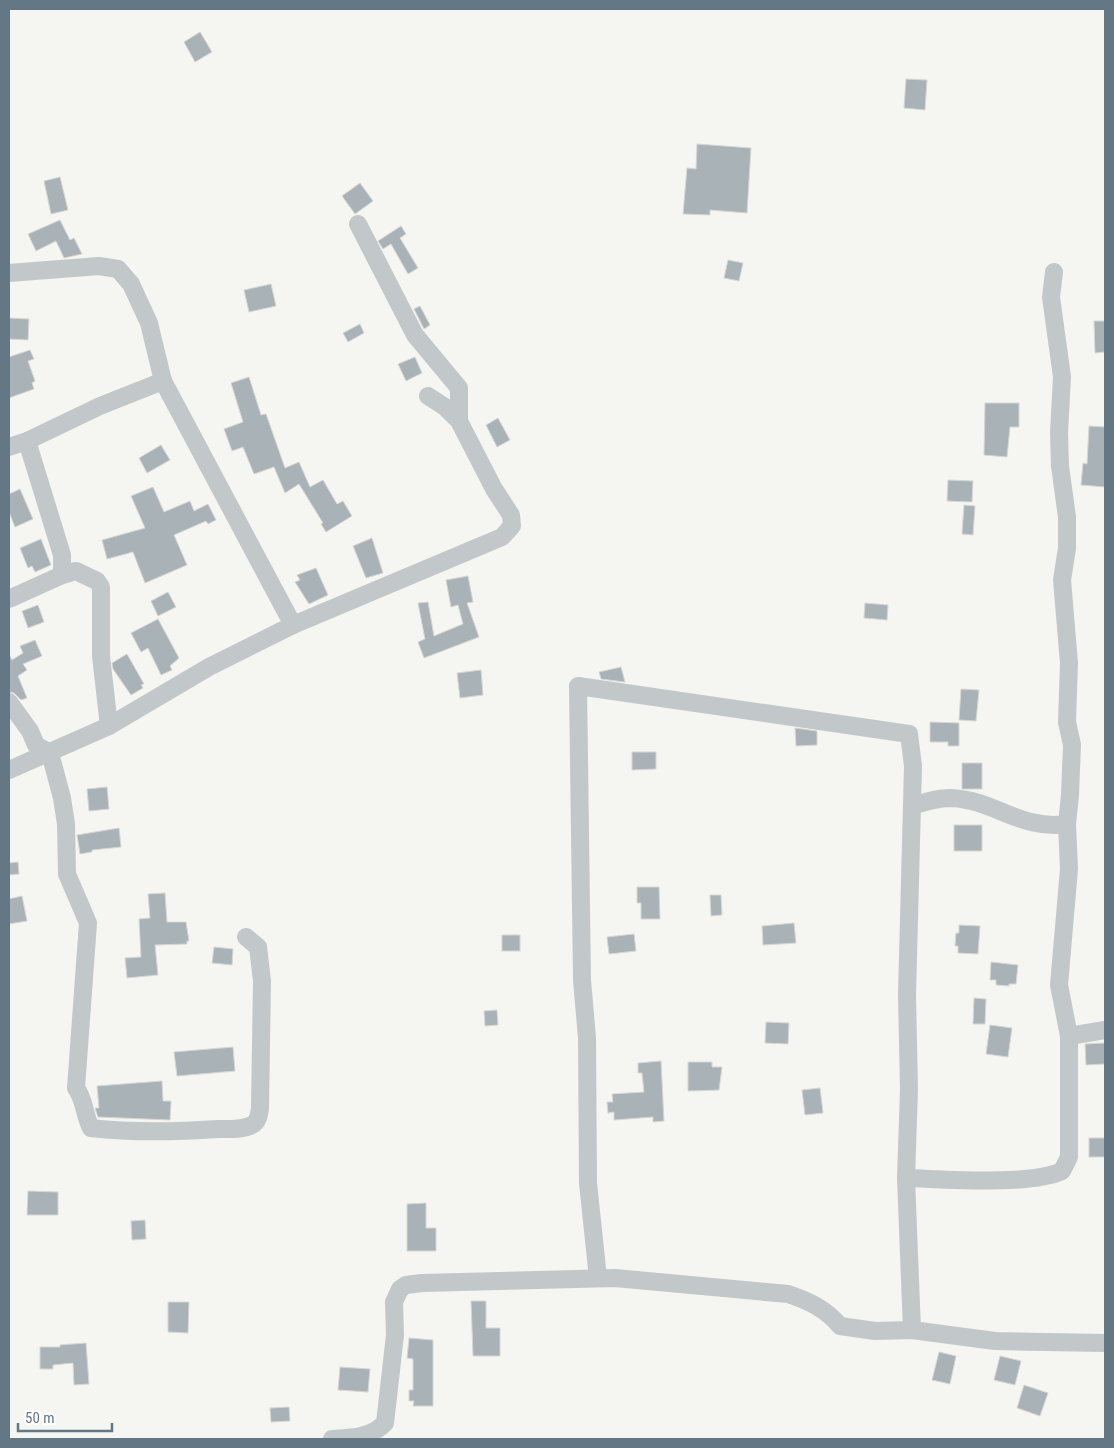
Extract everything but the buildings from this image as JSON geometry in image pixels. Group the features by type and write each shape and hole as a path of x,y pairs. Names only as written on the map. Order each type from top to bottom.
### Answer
{"street":[{"path":"358,224 415,335 459,388 459,420"},
{"path":"9,273 99,266 118,269 131,284 149,323 163,381 294,625"},
{"path":"906,1178 1030,1179 1051,1176 1062,1171 1069,1157 1070,1036 1059,985 1069,869 1067,824 1072,745 1067,722 1069,663 1062,580 1067,548 1067,517 1060,466 1059,433 1062,377 1051,297 1054,272"},
{"path":"9,447 26,441 100,406 163,381"},
{"path":"9,770 110,726 209,667 294,625 502,537 512,526 511,515 494,489 459,420 445,407 428,396"},
{"path":"26,441 62,555 62,575"},
{"path":"9,599 62,575 76,571 97,581 101,587 101,656 110,726"},
{"path":"598,1278 588,1183 578,686 909,734 913,766 907,1019 910,1090 906,1178 912,1330"},
{"path":"9,702 30,731 36,744 50,752 62,798 66,824 67,874 88,923 76,1088 81,1094 84,1116 91,1128 133,1132 184,1132 244,1128 254,1124 258,1118 260,1108 262,981 258,947 246,937"},
{"path":"912,806 928,801 950,798 996,809 1025,822 1054,826 1067,824"},
{"path":"1070,1036 1105,1030"},
{"path":"332,1439 363,1436 378,1431 385,1423 388,1412 396,1335 394,1302 400,1289 406,1285 504,1279 598,1278 788,1294 808,1301 830,1314 840,1326 875,1331 912,1330 995,1341 1105,1342"}]}
